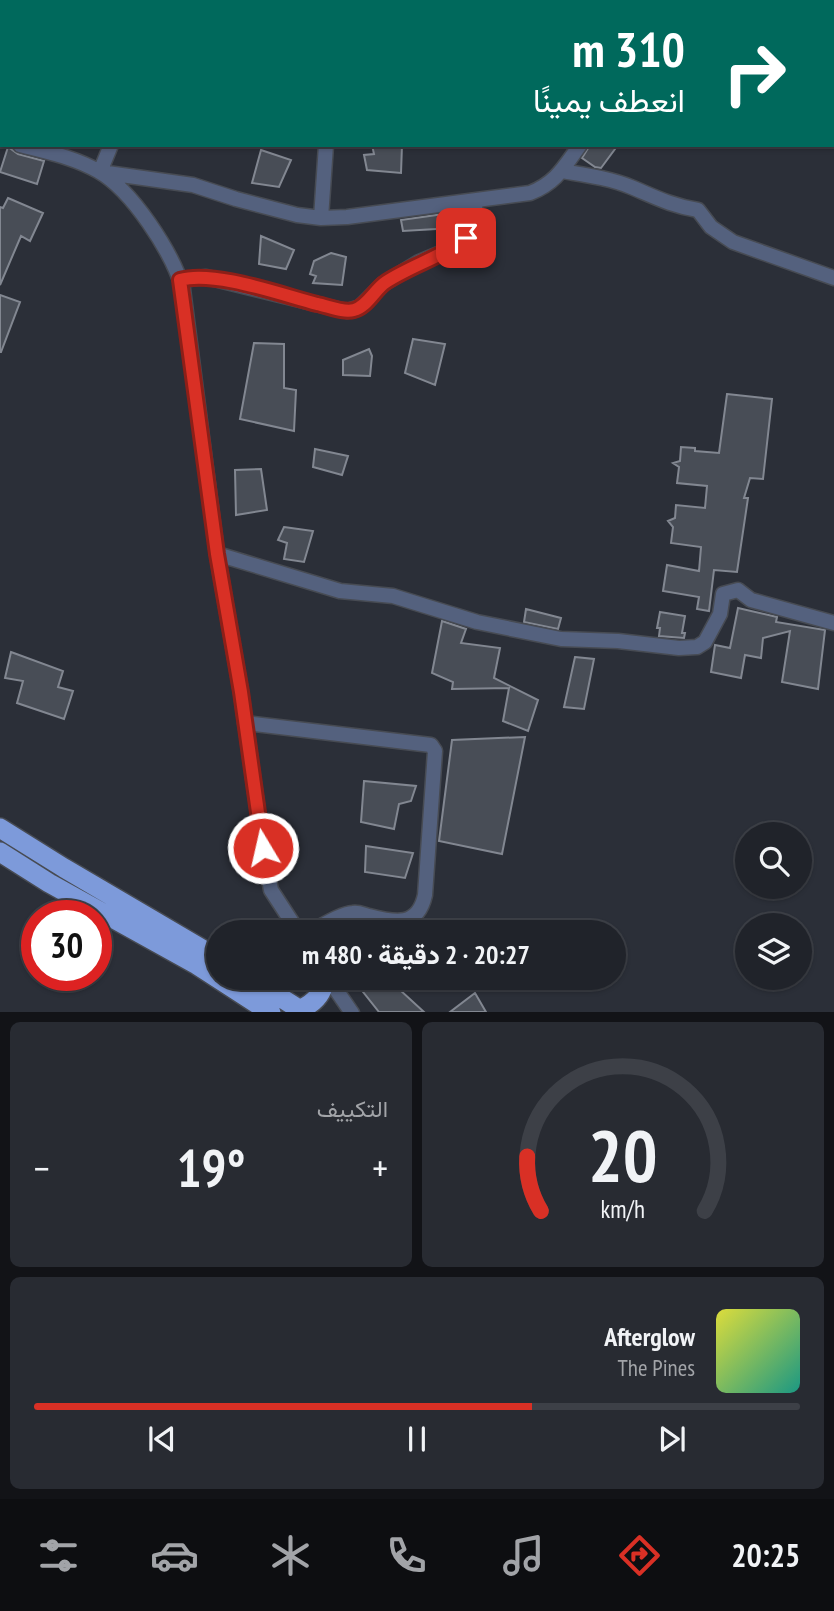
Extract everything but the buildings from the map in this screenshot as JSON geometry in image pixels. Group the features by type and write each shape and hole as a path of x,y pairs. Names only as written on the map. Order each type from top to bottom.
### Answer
{"highway":[{"path":"0,828 206,951"},
{"path":"0,852 49,883 198,965 269,1012"},
{"path":"269,990 303,1011 319,996 321,990"}],"street":[{"path":"27,147 76,161 100,172 123,192 142,214 178,271 217,554 259,825 271,890 291,920"},
{"path":"100,172 110,147"},
{"path":"321,218 326,147"},
{"path":"100,172 193,185 297,215 347,217 530,193 547,186 562,171 579,147"},
{"path":"562,171 603,178 674,206 698,210 711,227 733,242 832,276"},
{"path":"180,280 206,277 337,309 354,310 383,284 419,262 457,246 466,238 477,200"},
{"path":"217,554 340,591 393,596 477,622 561,639 697,647 705,642 720,614 723,594 738,590 751,600 834,623"},
{"path":"245,723 423,743 431,745 435,751 422,907 416,916 405,920 350,913 335,920"},
{"path":"335,990 351,1012"}],"route":[{"path":"263,848 241,692 217,554 180,280 206,277 337,309 354,310 383,284 419,262 457,246 466,238"}]}
